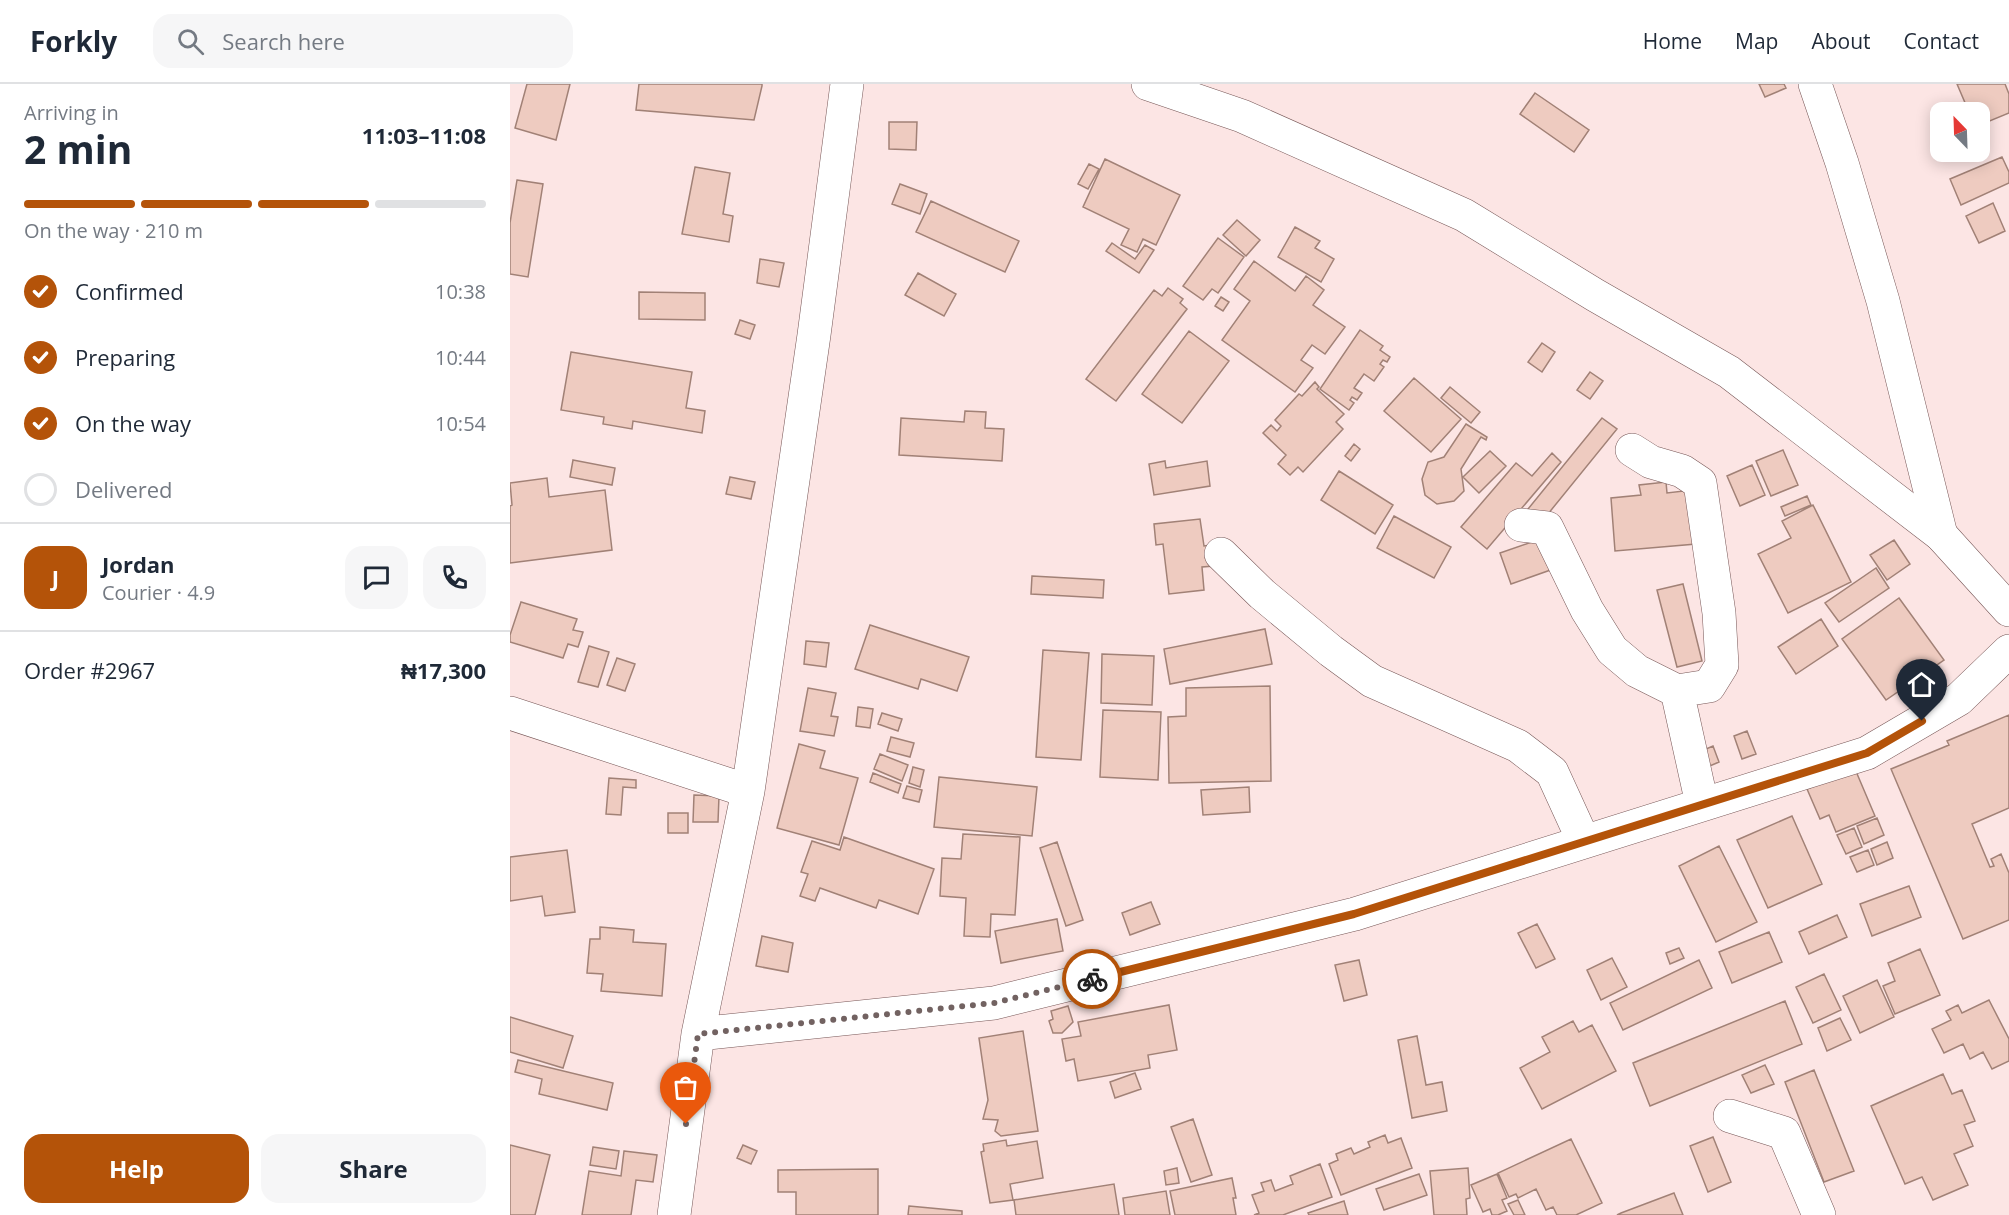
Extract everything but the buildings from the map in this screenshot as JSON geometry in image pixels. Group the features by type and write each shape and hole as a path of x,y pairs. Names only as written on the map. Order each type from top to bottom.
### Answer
{"street":[{"path":"674,1215 698,1034 748,791 814,335 847,84"},
{"path":"1148,84 1242,116 1464,215 1595,295 1729,372 1941,535 2009,610"},
{"path":"1815,84 1842,163 1883,301 1941,535"},
{"path":"1521,525 1547,528 1587,610 1612,650 1637,671 1677,691 1709,686 1722,665 1719,614 1700,483 1682,471 1651,462 1632,450"},
{"path":"1221,554 1262,594 1331,651 1372,681 1518,746 1552,772 1584,842"},
{"path":"698,1034 994,1003 1354,914 1867,753 1959,699 2009,651"},
{"path":"1677,691 1702,804"},
{"path":"510,713 748,791"},
{"path":"1730,1116 1784,1133 1819,1215"}],"way so far":[{"path":"686,1124 698,1034 994,1003 1092,979"}],"route":[{"path":"1092,979 1354,914 1867,753 1922,721"}]}
